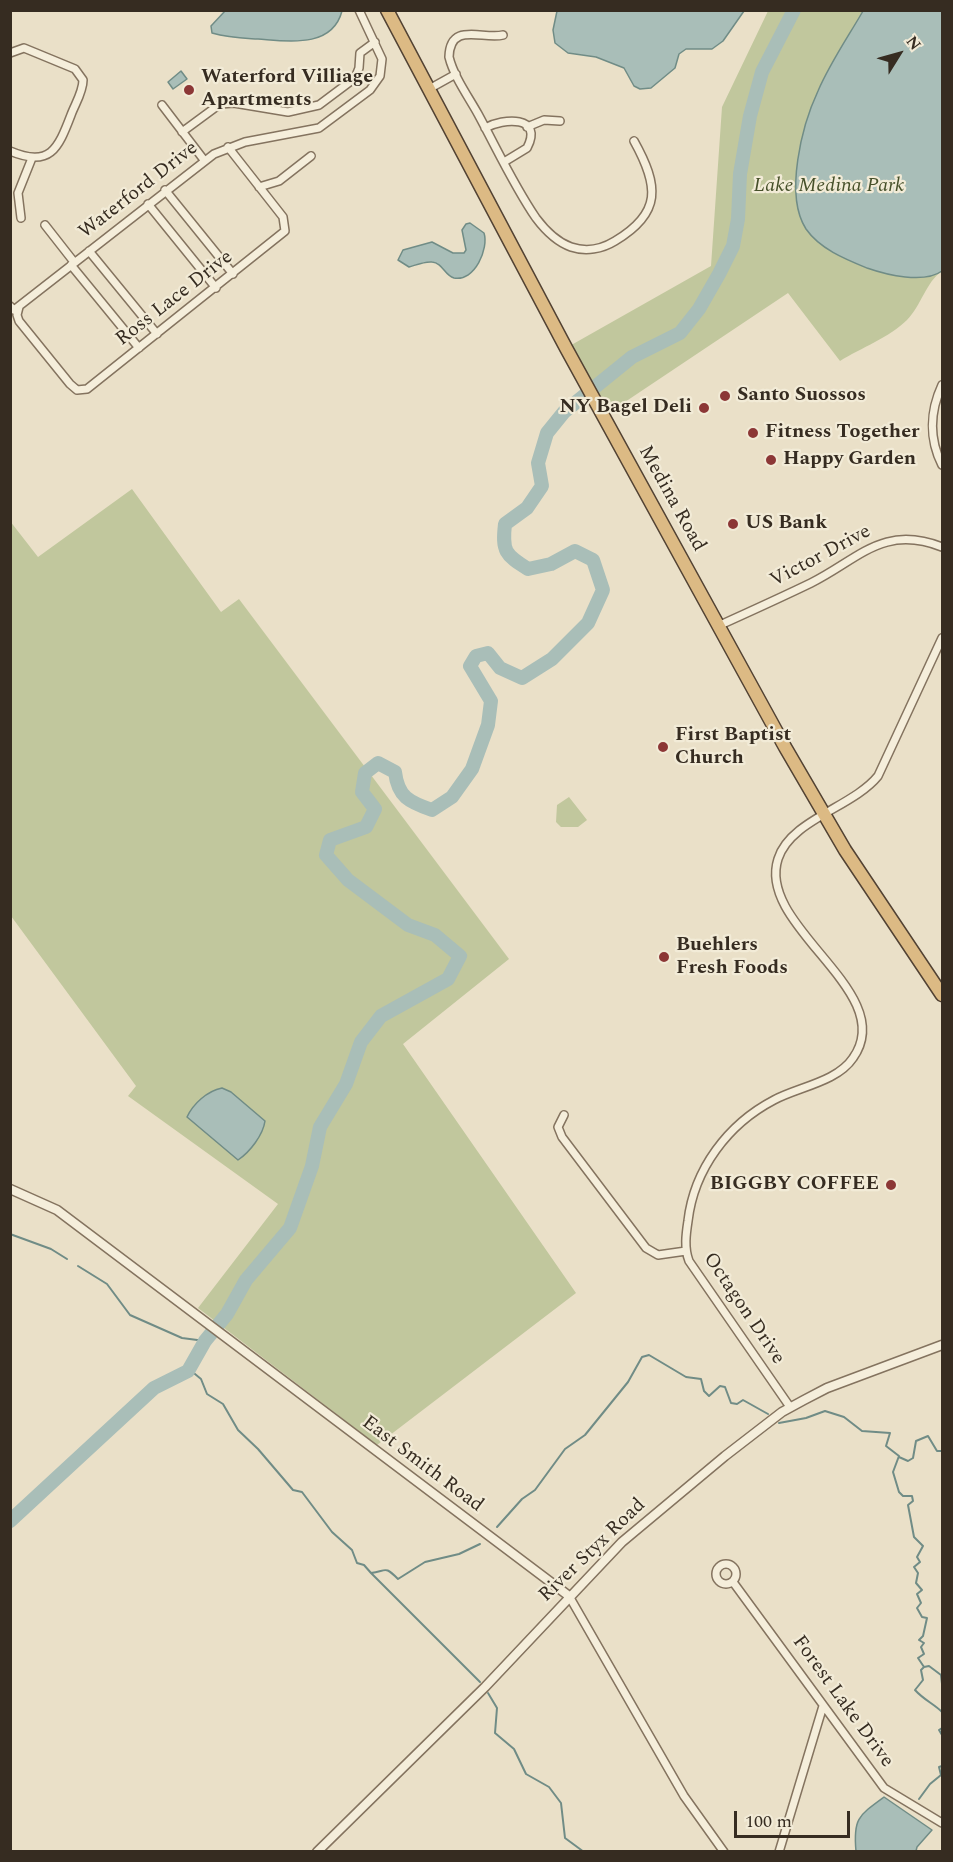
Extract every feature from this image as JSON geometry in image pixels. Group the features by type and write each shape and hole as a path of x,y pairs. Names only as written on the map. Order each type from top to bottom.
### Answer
{"highway":[{"name":"Medina Road","path":"387,10 600,410 824,815 942,994"}],"street":[{"name":"Waterford Drive","path":"21,306 204,160 228,147 306,132 329,122 376,83 382,59 359,10"},
{"path":"503,35 487,37 466,33 455,40 449,57 522,195 552,236 571,247 591,250 607,246 645,219 651,200 652,183 647,165 634,141"},
{"path":"182,132 220,104 288,112 319,105 355,78 359,68 360,53 375,42"},
{"path":"10,53 24,48 75,69 83,80 58,145 46,155 32,158 10,151"},
{"path":"429,89 456,74"},
{"path":"162,105 204,160"},
{"path":"485,128 509,120 518,120 527,127 531,137 527,148 504,162"},
{"path":"527,127 544,120 560,121"},
{"path":"228,147 259,187 279,181 311,156"},
{"path":"21,218 18,193 32,158"},
{"name":"Ross Lace Drive","path":"21,306 17,315 19,321 71,386 77,390 87,389 282,235 286,227 283,217 259,187"},
{"path":"165,190 233,274"},
{"path":"148,204 216,288"},
{"path":"45,225 139,348"},
{"path":"89,251 157,334"},
{"path":"10,306 14,310 21,306"},
{"path":"942,385 935,406 932,431 942,465"},
{"name":"Victor Drive","path":"718,626 813,582 869,547 908,539 942,547"},
{"path":"686,1251 691,1196 700,1174 728,1135 750,1115 774,1100 837,1073 853,1060 861,1041 861,1018 857,1005 783,902 776,880 778,858 796,833 861,794 878,776 942,638"},
{"name":"Octagon Drive","path":"564,1115 558,1127 562,1137 646,1248 658,1255 686,1251 697,1275 790,1407"},
{"name":"East Smith Road","path":"10,1189 57,1210 569,1596 684,1796 724,1851"},
{"name":"River Styx Road","path":"317,1851 484,1687 634,1530 724,1456 790,1407 827,1388 942,1346"},
{"name":"Forest Lake Drive","path":"733,1582 884,1788 942,1823"},
{"path":"778,1851 824,1706"}],"green space":[{"name":"Lake Medina Park","path":"768,11 942,11 942,271 932,281 907,320 884,337 840,361 788,293 604,416 566,348 711,266 722,107"},
{"path":"132,489 221,612 239,599 509,959 403,1044 576,1293 377,1445 198,1308 278,1204 128,1096 136,1086 11,916 10,521 38,557"},
{"path":"569,797 587,820 578,827 561,827 556,822 557,805"}],"water":[{"path":"342,10 337,23 329,32 319,37 295,41 235,38 212,33 211,26 225,11"},
{"path":"557,10 744,11 723,41 712,49 686,49 679,54 675,68 651,88 640,89 634,86 624,68 596,57 568,53 555,43 553,30"},
{"path":"863,11 942,11 942,271 934,275 905,277 867,268 850,261 818,242 806,229 800,215 796,198 796,179 806,122 828,70"},
{"path":"181,71 187,79 173,89 168,82"},
{"path":"470,223 484,233 485,239 479,263 468,275 454,278 436,263 426,262 409,267 398,260 403,250 432,242 453,253 464,253 466,250 462,230 466,224"},
{"path":"222,1088 231,1092 265,1121 262,1132 255,1143 238,1160 187,1117 201,1099"},
{"path":"884,1797 932,1830 916,1851 856,1851 855,1832 859,1819"}],"waterway":[{"path":"10,1521 154,1388 188,1371 205,1341 227,1314 246,1280 290,1228 312,1166 320,1127 346,1084 361,1042 381,1016 448,979 460,956 435,935 408,925 348,880 326,855 330,840 366,827 375,809 362,792 365,773 378,763 395,772 402,793 417,804 432,810 452,797 472,769 488,725 491,701 470,666 476,656 488,653 500,668 522,678 552,659 588,623 603,590 593,560 575,551 551,564 528,569 514,560 507,551 504,540 505,524 527,508 542,486 538,463 547,433 564,412 632,357 680,333 699,309 719,274 733,246 738,219 740,174 750,116 762,72 794,10"},
{"path":"10,1234 51,1249 67,1259"},
{"path":"78,1266 107,1284 130,1315 182,1338 205,1341"},
{"path":"497,1527 522,1499 535,1490 565,1449 585,1435 628,1382 642,1357 649,1355 686,1377 701,1379 704,1391 709,1396 720,1386 725,1387 731,1403 737,1404 743,1400 768,1414"},
{"path":"189,1369 201,1379 207,1394 223,1404 238,1430 258,1449 293,1490 302,1492 332,1532 352,1550 357,1563 364,1565 371,1573 388,1570 398,1579 425,1562 459,1554 480,1544"},
{"path":"779,1423 806,1418 825,1411 844,1417 862,1431 890,1433 886,1446 899,1456 893,1472 899,1492 903,1496 912,1496 913,1501 908,1505 914,1537 923,1546 917,1557 920,1562 914,1567 918,1573 916,1583 922,1590 917,1594 921,1603 917,1608 922,1617 927,1618 923,1636 919,1640 924,1643 921,1647 924,1654 918,1658 924,1667 921,1670 923,1680 915,1690 942,1712"},
{"path":"899,1457 908,1461 913,1458 916,1441 928,1436 937,1451 942,1451"},
{"path":"371,1573 480,1682"},
{"path":"924,1667 929,1666 941,1675 942,1684"},
{"path":"488,1693 497,1708 495,1733 514,1749 526,1774 549,1787 561,1803 565,1838 584,1852"},
{"path":"942,1728 939,1730 942,1735"},
{"path":"919,1799 930,1784 941,1775 939,1767 942,1766"}],"place":[{"name":"Waterford Villiage Apartments","path":"189,90"},
{"name":"Santo Suossos","path":"725,396"},
{"name":"NY Bagel Deli","path":"704,408"},
{"name":"Fitness Together","path":"753,433"},
{"name":"Happy Garden","path":"771,460"},
{"name":"US Bank","path":"733,524"},
{"name":"First Baptist Church","path":"663,747"},
{"name":"Buehlers Fresh Foods","path":"664,957"},
{"name":"BIGGBY COFFEE","path":"891,1185"}]}
